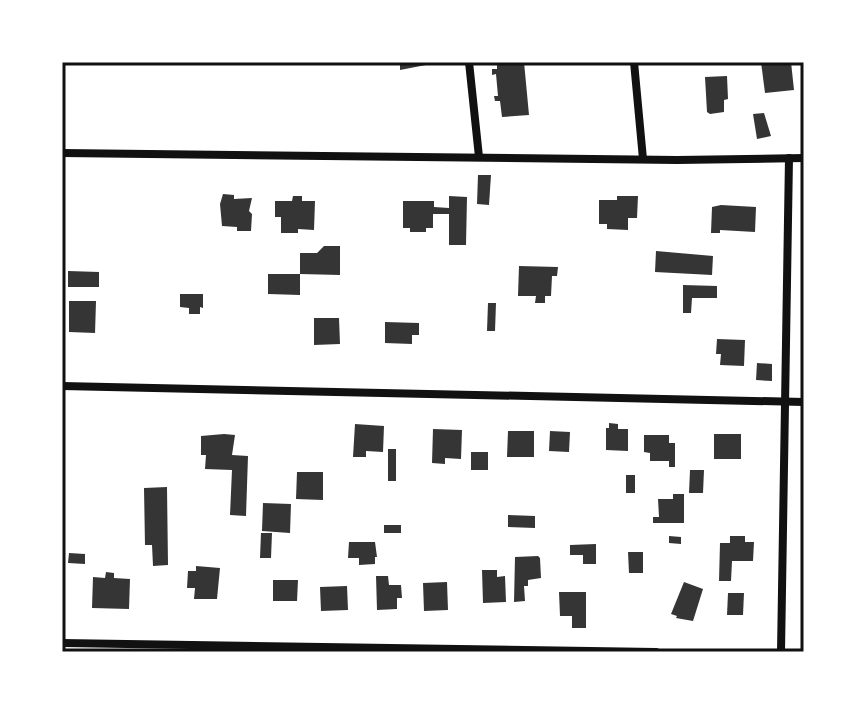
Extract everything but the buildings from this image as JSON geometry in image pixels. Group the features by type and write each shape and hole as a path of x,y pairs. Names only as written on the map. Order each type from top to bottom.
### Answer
{"street":[{"path":"469,62 479,157"},
{"path":"634,62 643,159"},
{"path":"62,153 804,158"},
{"path":"781,652 789,158"},
{"path":"62,386 804,402"},
{"path":"62,643 656,652"}]}
